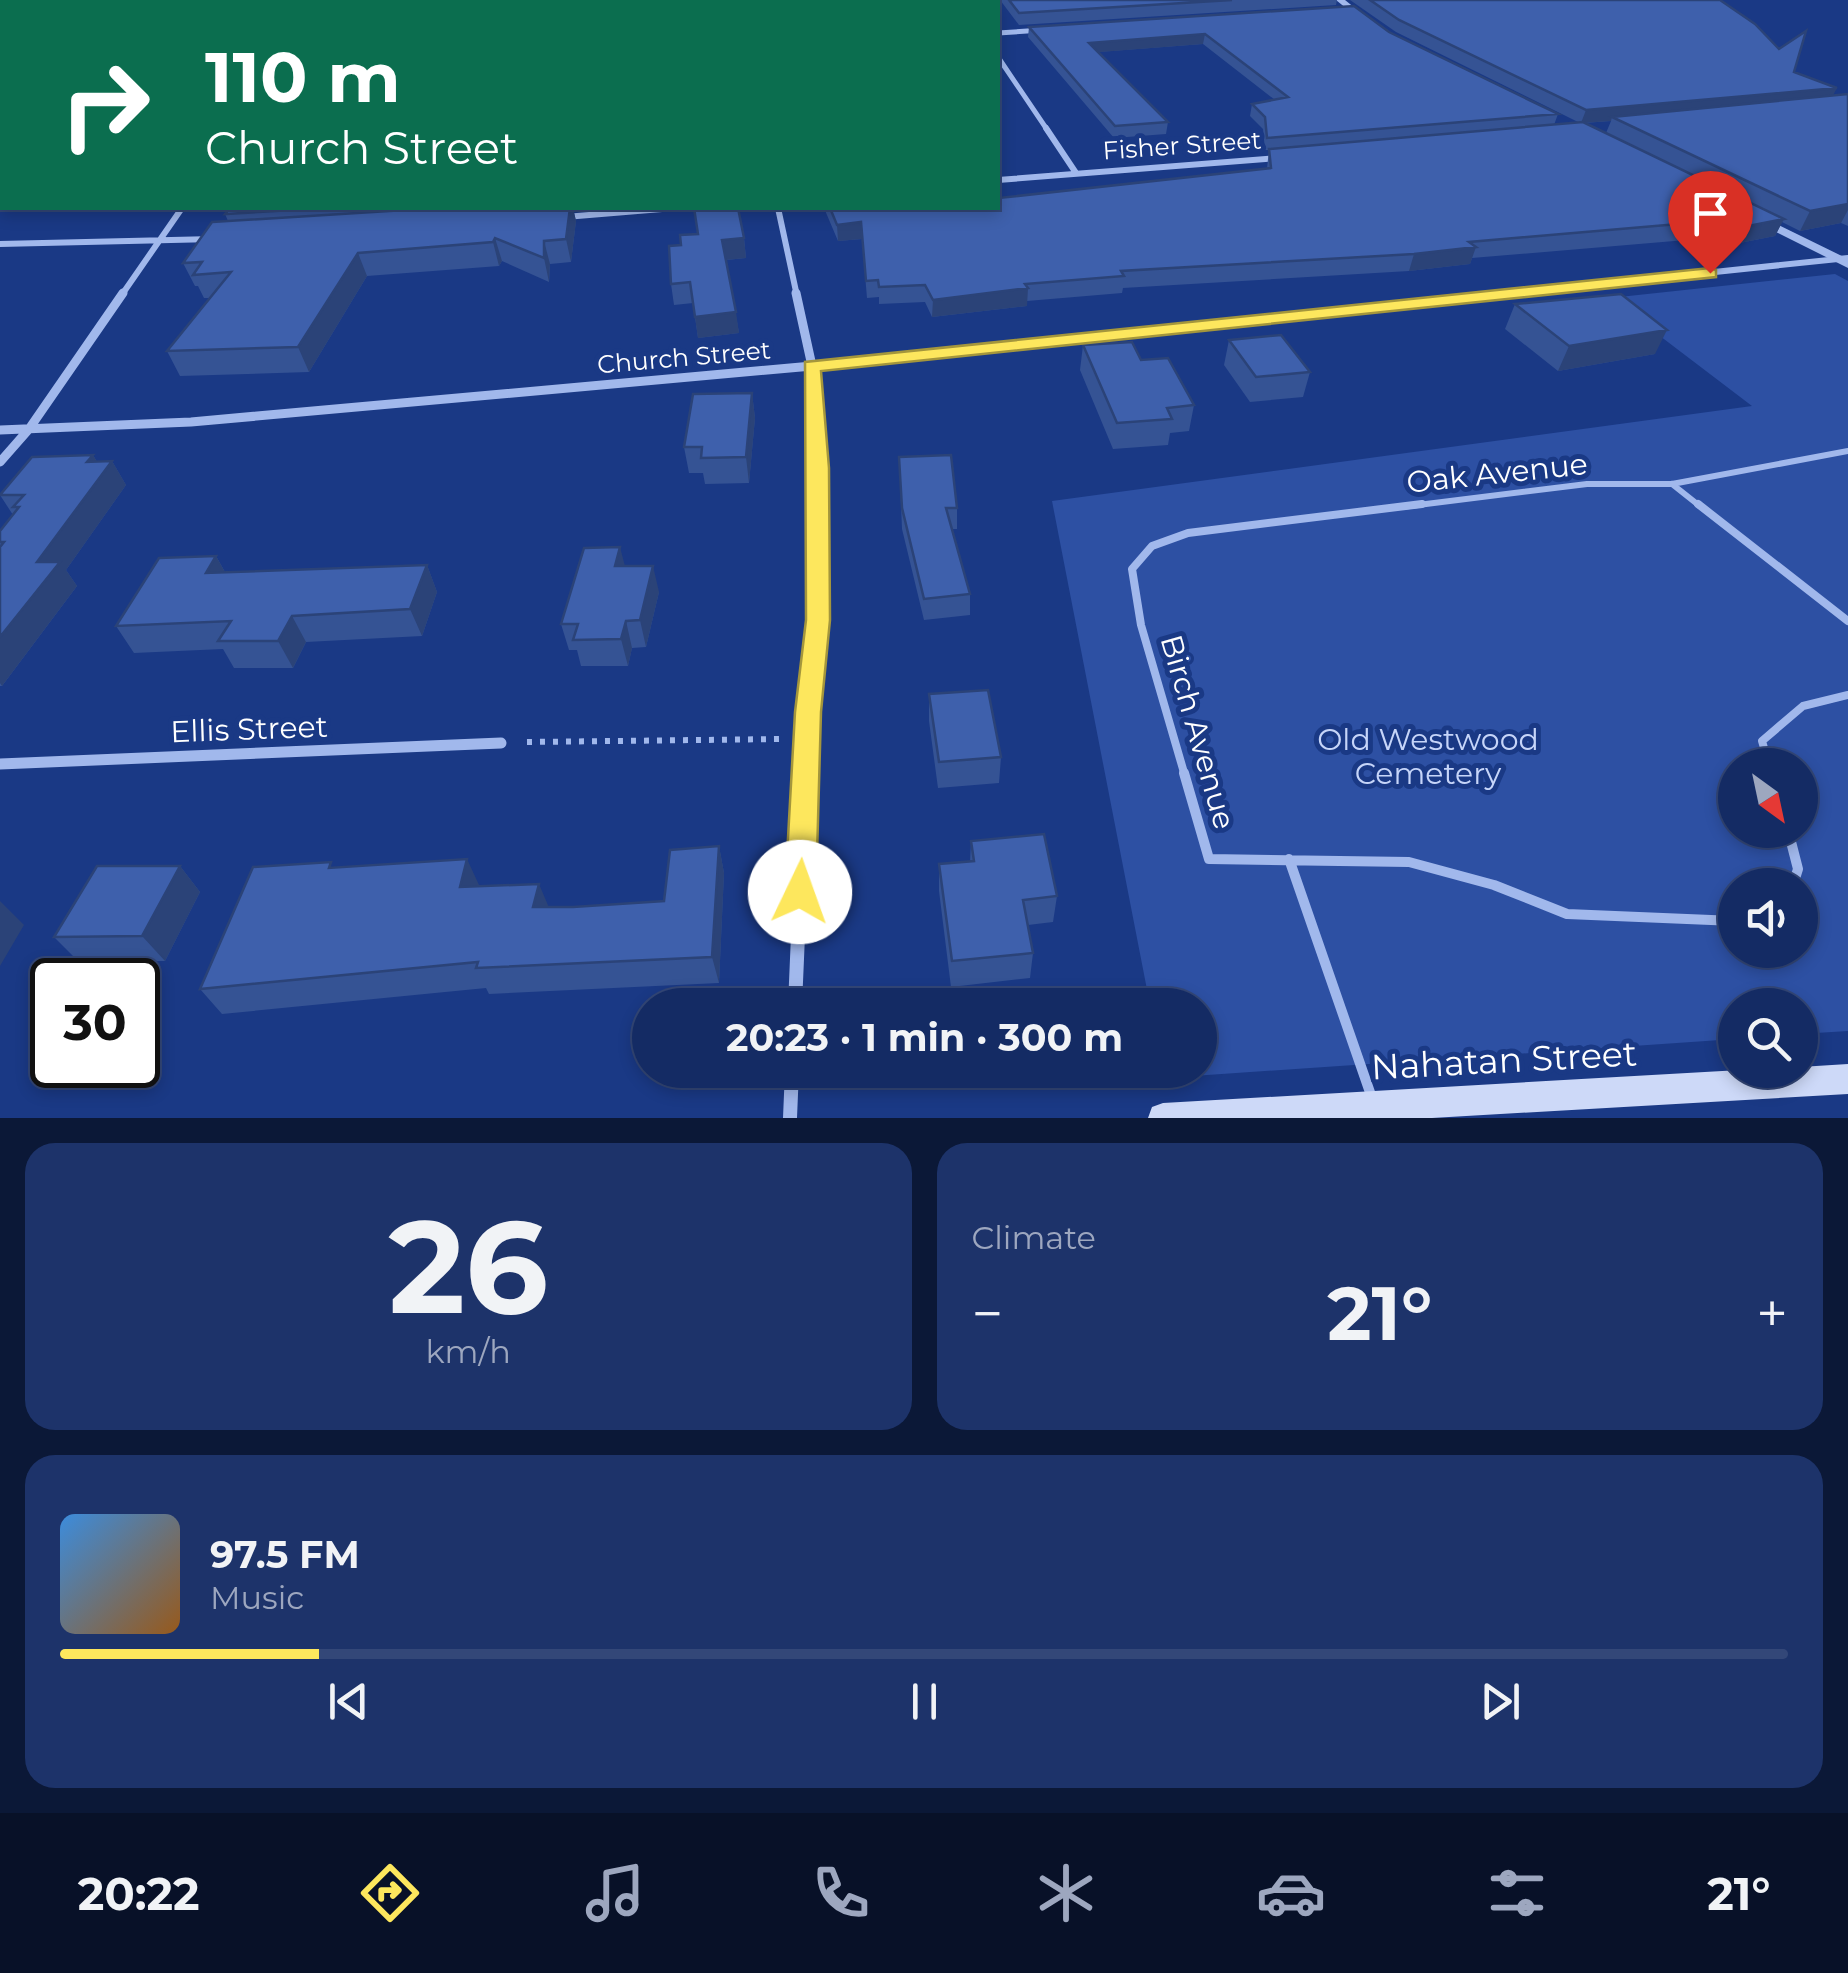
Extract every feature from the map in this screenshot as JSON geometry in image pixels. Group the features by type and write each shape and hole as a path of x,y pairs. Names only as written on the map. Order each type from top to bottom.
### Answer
{"main road":[{"name":"Nahatan Street","path":"1164,1118 1848,1079"}],"street":[{"path":"1340,0 1381,30"},
{"path":"1333,12 1352,10"},
{"path":"1000,33 1057,30"},
{"path":"1002,69 1076,173"},
{"name":"Fisher Street","path":"1000,180 1287,158"},
{"path":"0,462 29,429 181,210"},
{"path":"556,217 648,210"},
{"path":"778,210 812,366 818,468 818,620 796,988"},
{"path":"1752,216 1845,260"},
{"path":"0,244 222,238"},
{"name":"Church Street","path":"0,430 191,422 812,366 1845,260"},
{"name":"Ellis Street","path":"0,764 501,743"},
{"path":"790,1118 791,1088"}],"lane":[{"name":"Oak Avenue","path":"1152,546 1188,533 1492,494 1587,484 1672,484 1848,451"},
{"path":"1672,484 1848,621"},
{"name":"Birch Avenue","path":"1152,546 1132,569 1141,625 1209,859 1288,860"},
{"path":"1764,748 1762,741 1803,706 1848,695"},
{"path":"1374,1104 1288,860 1410,862 1494,885 1567,914 1718,920"}],"path":[{"path":"501,743 742,736 808,740"}],"green space":[{"name":"Old Westwood Cemetery","path":"1835,274 1848,281 1848,1031 1818,1033 1818,988 1718,988 1718,1040 1217,1074 1217,988 1147,988 1052,501 1752,406 1610,298"}],"building":[{"path":"1009,0 1232,0 1019,13"},
{"path":"1370,0 1720,0 1755,24 1779,49 1806,31 1794,72 1837,88 1586,110 1399,20"},
{"path":"1354,6 1389,32 1558,114 1267,138 1265,117 1252,104 1288,97 1205,34 1089,43 1168,122 1115,126 1029,27"},
{"path":"1848,94 1848,204 1810,211 1612,117"},
{"path":"1583,122 1784,219 1707,234 1706,223 1690,223 1469,242 1476,247 1414,254 1121,271 1124,276 1025,284 1028,288 933,300 925,285 879,287 878,280 866,281 861,222 837,225 831,210 1000,210 1000,198 1271,168 1269,149"},
{"path":"228,210 294,210 225,214"},
{"path":"405,210 570,210 566,239 544,241 544,258 495,238 493,242 358,253 298,347 167,351 231,272 193,275 202,262 183,263 212,222"},
{"path":"694,210 738,210 744,238 722,240 736,312 695,317 690,282 671,284 669,246 681,245 680,235 698,234"},
{"path":"1621,294 1667,330 1569,346 1515,304"},
{"path":"1281,335 1310,372 1256,377 1229,340"},
{"path":"1132,342 1141,360 1168,358 1194,405 1167,408 1172,419 1117,423 1083,345"},
{"path":"752,393 746,457 701,458 702,447 684,447 693,394"},
{"path":"93,455 87,462 112,461 37,562 60,562 0,637 0,547 4,542 0,542 0,531 24,495 0,495 32,457"},
{"path":"951,455 957,508 946,508 970,594 924,599 902,508 899,457"},
{"path":"620,547 615,566 653,566 640,620 626,621 621,639 573,640 578,624 561,624 584,548"},
{"path":"216,556 206,573 427,565 410,609 292,616 278,641 218,641 231,621 116,626 159,558"},
{"path":"988,690 1001,757 939,762 929,694"},
{"path":"1044,834 1057,896 1023,900 1033,953 952,961 939,864 974,861 971,841"},
{"path":"719,846 712,957 476,968 478,962 200,989 253,867 331,862 329,868 467,859 460,887 539,884 533,907 573,907 664,901 670,850"},
{"path":"97,866 180,866 142,936 54,937"}],"route":[{"path":"800,892 808,712 818,620 818,468 812,366 1710,273"}]}
